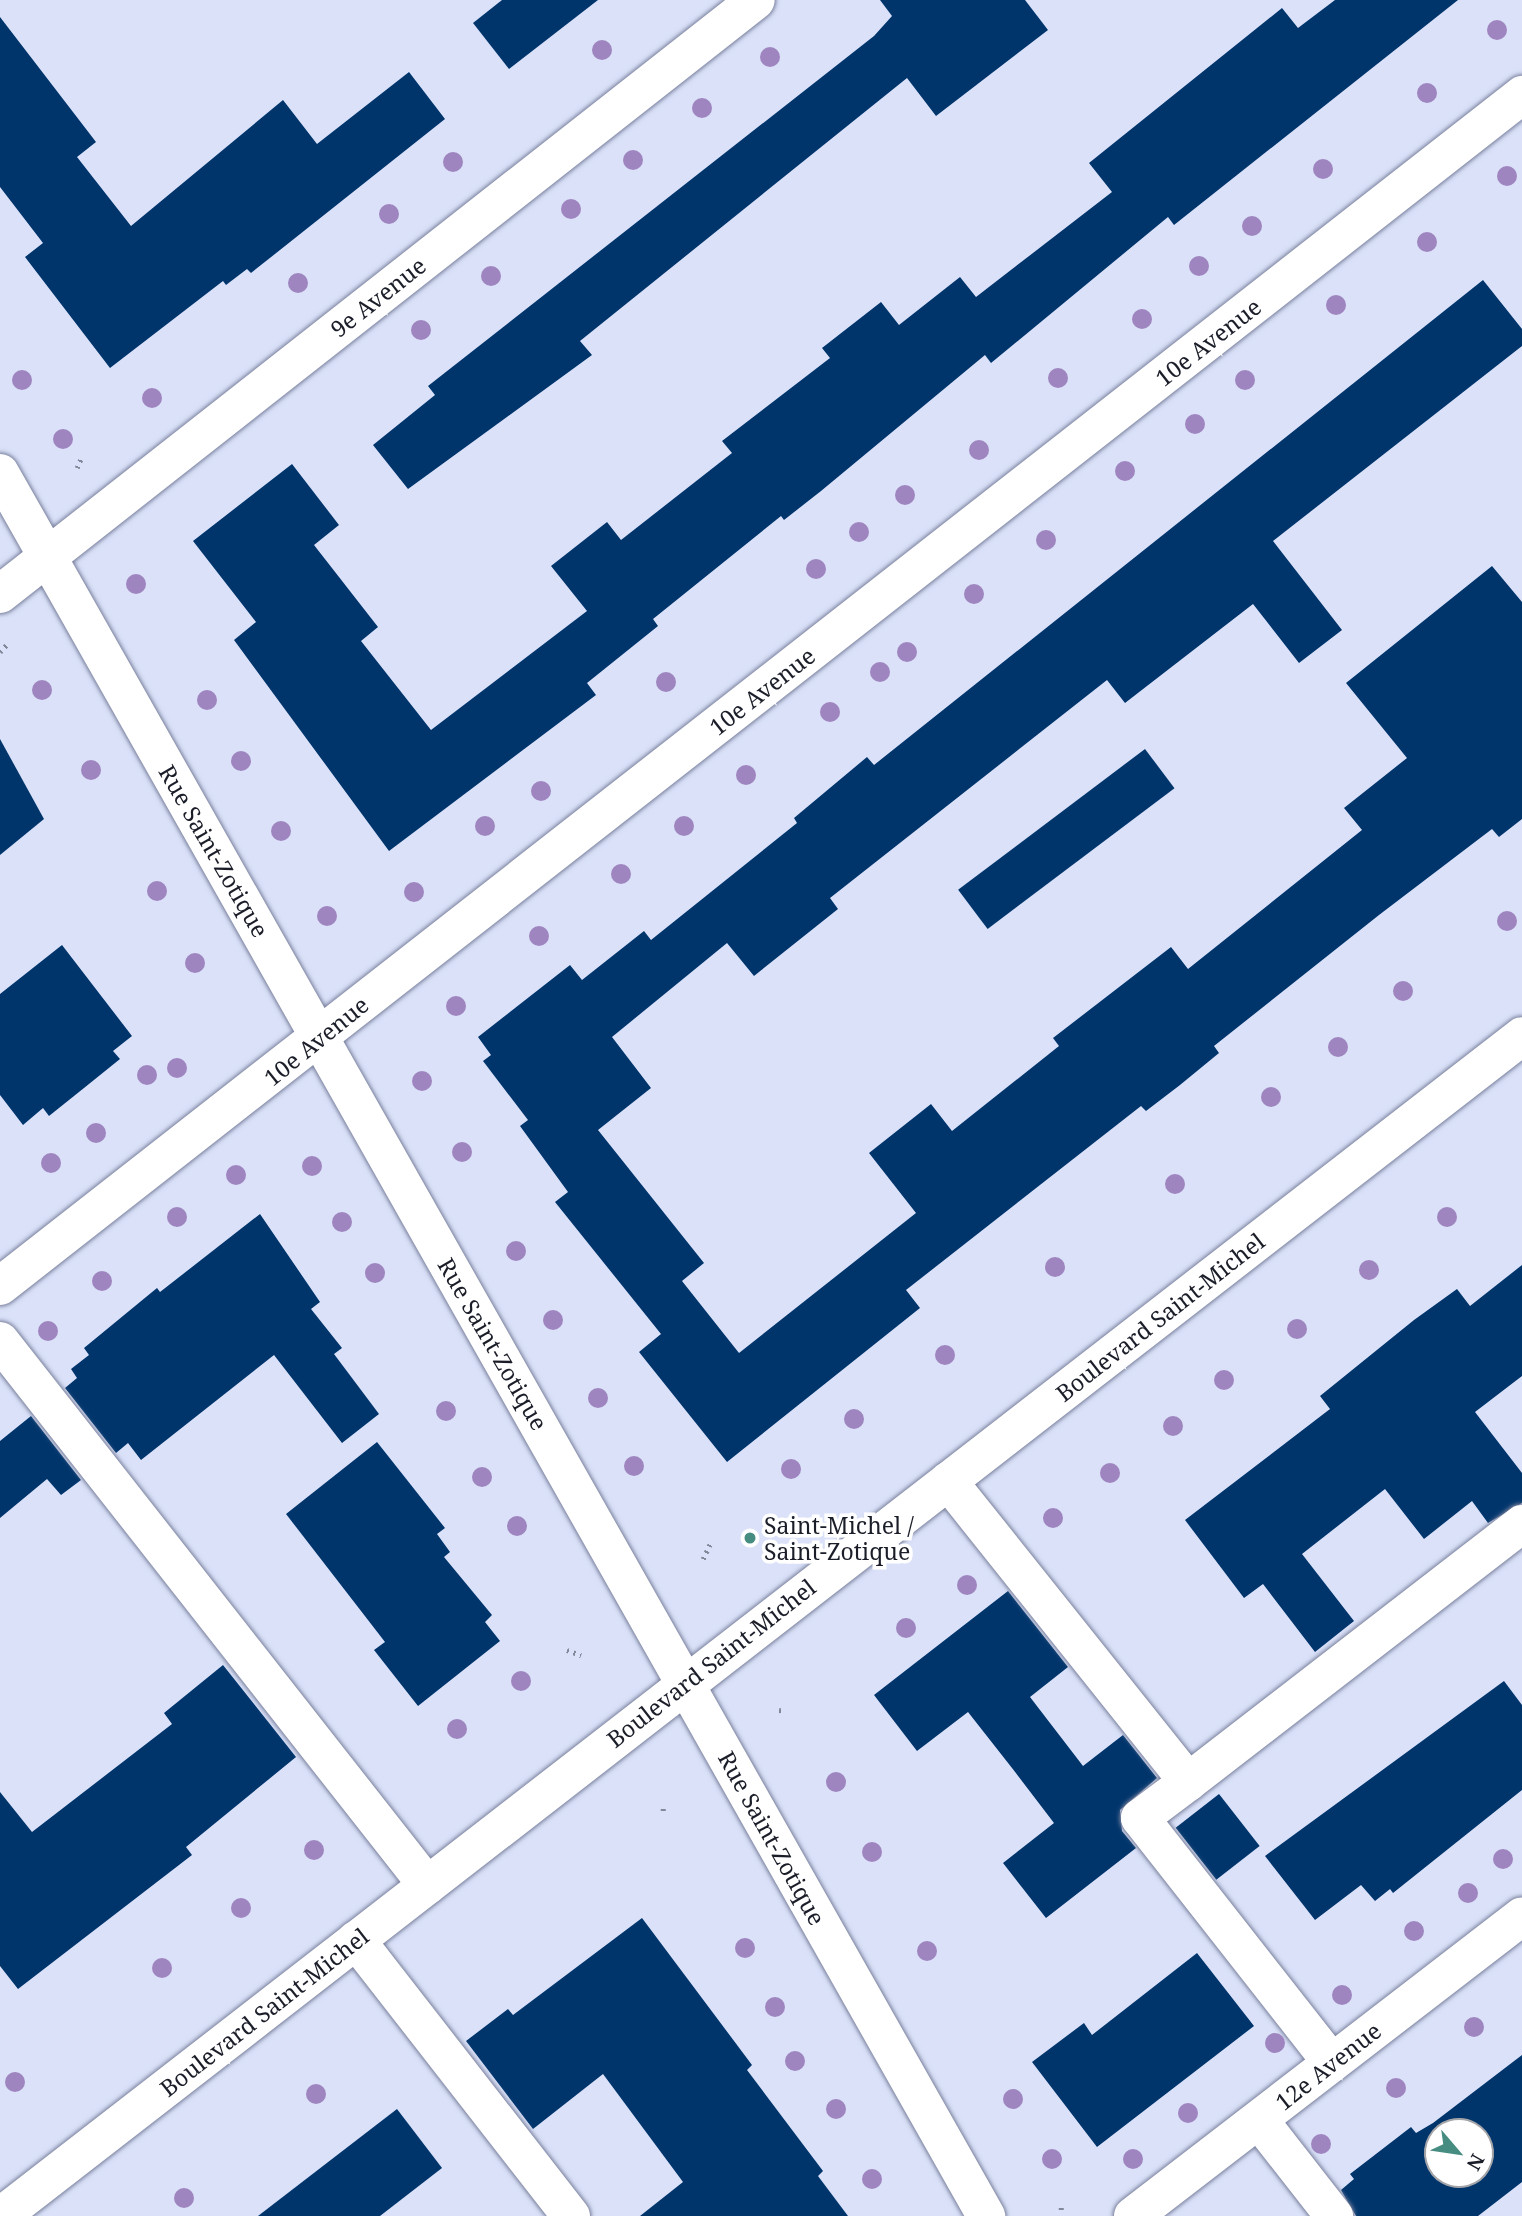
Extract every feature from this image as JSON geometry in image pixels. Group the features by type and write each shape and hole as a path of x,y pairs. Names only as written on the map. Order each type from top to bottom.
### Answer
{"street":[{"name":"9e Avenue","path":"0,594 756,0"},
{"name":"10e Avenue","path":"0,1286 1522,95"},
{"name":"Rue Saint-Zotique","path":"0,473 986,2216"},
{"name":"Boulevard Saint-Michel","path":"1,2216 1522,1036"},
{"path":"0,1341 427,1885"},
{"path":"948,1481 1188,1782"},
{"path":"1332,2063 1140,1818 1522,1524"},
{"name":"12e Avenue","path":"1133,2216 1522,1916"},
{"path":"356,1940 571,2216"},
{"path":"1259,2120 1334,2216"}],"path":[{"path":"77,468 82,456"},
{"path":"0,652 9,642"},
{"path":"703,1559 711,1542"},
{"path":"567,1650 581,1655"}],"building":[{"path":"502,0 598,0 509,69 473,23"},
{"path":"880,0 1025,0 1048,30 936,116 907,78 580,341 592,355 408,489 373,445 435,395 428,386 874,36 892,16"},
{"path":"1335,0 1458,0 1174,225 1168,217 991,363 985,355 821,491 784,520 781,516 653,619 658,626 587,683 596,695 389,851 234,640 256,622 193,541 292,464 339,525 314,545 378,627 361,641 431,730 587,611 551,566 607,522 621,540 732,453 722,441 830,358 822,348 881,302 899,325 960,277 976,297 1112,192 1089,163 1282,8 1298,28"},
{"path":"0,17 96,142 77,157 131,226 283,100 317,144 409,72 445,119 251,273 247,269 226,285 223,281 110,368 25,257 43,243 0,187"},
{"path":"1483,280 1522,329 1522,346 1273,541 1342,630 1299,663 1253,604 1125,703 1107,680 830,898 838,909 754,976 727,943 612,1037 651,1088 598,1130 704,1263 682,1281 739,1353 916,1213 869,1153 931,1104 952,1131 1059,1046 1053,1038 1171,947 1188,969 1362,830 1344,808 1407,758 1346,683 1492,566 1522,602 1522,819 1499,837 1492,829 1379,915 1214,1046 1219,1053 1180,1085 1146,1111 1141,1106 906,1290 920,1308 727,1462 639,1352 661,1334 555,1202 568,1192 520,1126 528,1120 483,1061 491,1055 478,1037 570,965 582,980 644,931 651,940 797,823 794,818 867,757 874,765"},
{"path":"0,739 44,819 0,855"},
{"path":"1145,749 1174,788 988,929 958,890"},
{"path":"62,945 132,1036 113,1051 120,1059 49,1116 43,1108 23,1125 0,1095 0,994"},
{"path":"260,1214 320,1302 311,1309 342,1348 334,1354 379,1414 342,1443 274,1355 141,1460 128,1443 116,1453 65,1388 77,1378 71,1369 89,1355 84,1348 157,1288 160,1292"},
{"path":"1522,1265 1522,1376 1475,1412 1522,1473 1522,1503 1488,1523 1472,1501 1424,1539 1385,1489 1302,1554 1354,1621 1315,1652 1263,1584 1244,1598 1185,1520 1330,1409 1320,1396 1414,1320 1457,1289 1470,1306"},
{"path":"31,1416 81,1480 61,1495 47,1479 0,1518 0,1441"},
{"path":"377,1442 445,1528 437,1534 450,1552 444,1557 492,1615 485,1622 500,1641 418,1706 374,1650 385,1642 286,1514"},
{"path":"1008,1591 1068,1667 1030,1697 1083,1766 1123,1735 1157,1778 1120,1810 1122,1831 1136,1848 1046,1918 1003,1863 1054,1823 1012,1768 968,1712 917,1751 874,1695"},
{"path":"223,1665 296,1757 186,1847 192,1855 18,1989 0,1966 0,1792 32,1832 172,1724 164,1713"},
{"path":"1504,1681 1522,1705 1522,1790 1393,1893 1390,1889 1375,1901 1361,1885 1315,1920 1265,1856"},
{"path":"1219,1794 1260,1846 1216,1880 1176,1828"},
{"path":"642,1918 752,2065 747,2070 823,2171 818,2176 848,2216 640,2216 683,2182 603,2074 533,2129 466,2041 508,2009 513,2015"},
{"path":"1197,1953 1254,2026 1097,2147 1032,2062 1084,2023 1092,2035"},
{"path":"1522,2055 1522,2182 1478,2216 1356,2216 1341,2190 1354,2179 1350,2174 1411,2127 1416,2133 1424,2128 1424,2188 1494,2188 1494,2118 1440,2118"},
{"path":"397,2109 442,2168 380,2216 258,2216"}],"place":[{"name":"Saint-Michel / Saint-Zotique","path":"750,1538"}]}
